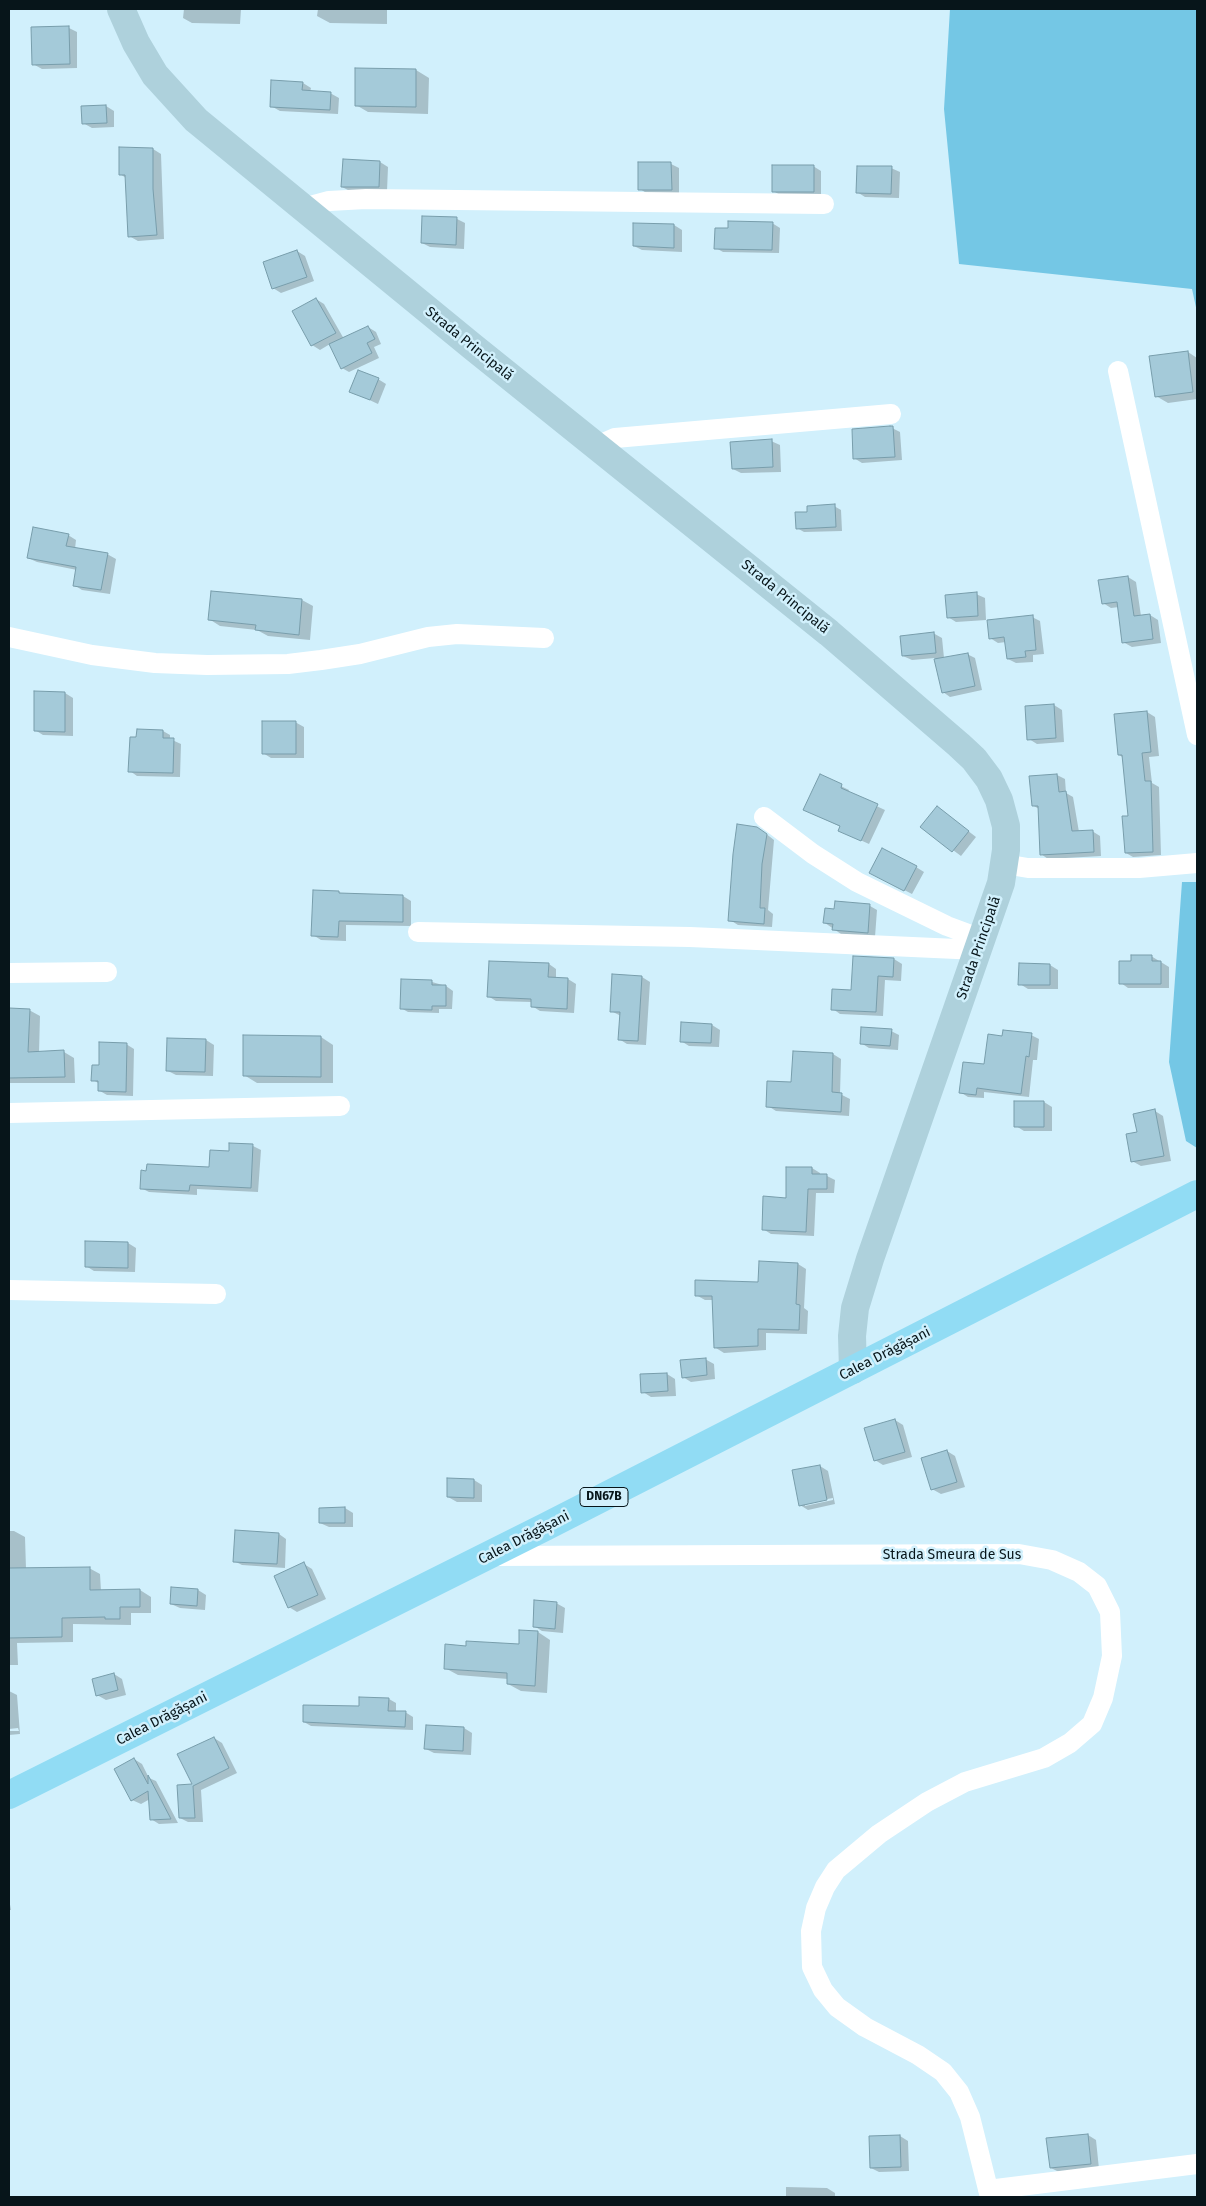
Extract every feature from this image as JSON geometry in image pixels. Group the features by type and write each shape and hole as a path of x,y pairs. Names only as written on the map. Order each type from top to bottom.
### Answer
{"main road":[{"name":"Calea Drăgășani","path":"9,1795 487,1556 1197,1194"}],"street":[{"name":"Strada Principală","path":"121,9 136,43 155,75 196,120 829,633 974,759 988,779 999,800 1006,826 1001,883 981,945 870,1259 856,1308 852,1336 853,1370"},
{"path":"303,208 329,201 366,199 824,204"},
{"path":"1118,371 1197,735"},
{"path":"596,446 615,438 891,414"},
{"path":"9,637 92,655 154,663 207,665 288,664 321,660 360,654 428,637 457,634 544,638"},
{"path":"764,817 813,854 857,882 947,926 981,945"},
{"path":"1004,864 1028,868 1139,868 1197,863"},
{"path":"418,932 981,945"},
{"path":"9,973 108,972"},
{"path":"9,1113 340,1106"},
{"path":"9,1290 216,1294"},
{"name":"Strada Smeura de Sus","path":"487,1556 1019,1554 1052,1560 1079,1572 1097,1586 1110,1612 1112,1656 1103,1698 1092,1724 1070,1743 1044,1758 965,1782 927,1802 879,1834 836,1870 819,1900 811,1930 812,1967 823,1990 837,2007 865,2027 918,2055 943,2072 959,2092 970,2117 989,2194"},
{"path":"989,2194 1197,2164"}],"shaded area":[{"path":"950,9 1197,9 1197,312 1192,289 959,264 944,109"},
{"path":"1182,882 1197,882 1197,1148 1186,1141 1169,1062"}],"building":[{"path":"69,26 70,64 32,65 31,27"},
{"path":"355,68 416,69 416,107 355,106"},
{"path":"271,80 303,82 302,90 331,92 330,110 270,107"},
{"path":"106,105 107,123 82,124 81,106"},
{"path":"119,147 153,148 153,189 157,235 128,237 125,175 119,175"},
{"path":"343,159 380,161 379,187 341,187"},
{"path":"638,162 671,162 672,190 638,190"},
{"path":"772,165 814,165 814,192 772,192"},
{"path":"857,166 892,166 891,194 856,193"},
{"path":"422,216 457,217 456,245 421,243"},
{"path":"728,221 773,222 772,250 714,249 715,228 728,228"},
{"path":"633,223 674,224 674,248 633,246"},
{"path":"297,250 307,277 272,289 263,262"},
{"path":"316,298 336,333 311,346 292,311"},
{"path":"368,326 375,339 367,343 372,353 341,369 329,344"},
{"path":"1188,351 1193,392 1155,397 1149,356"},
{"path":"358,370 379,378 370,400 349,392"},
{"path":"893,426 895,457 853,459 852,429"},
{"path":"772,439 773,467 732,469 730,442"},
{"path":"835,504 836,527 796,529 795,512 807,512 807,506"},
{"path":"33,527 69,534 66,546 108,553 101,590 73,586 76,567 27,558"},
{"path":"1128,576 1134,616 1150,614 1153,639 1122,643 1117,602 1102,604 1098,580"},
{"path":"211,591 302,599 299,635 255,630 256,625 208,620"},
{"path":"977,592 978,616 947,618 945,595"},
{"path":"1033,615 1036,650 1025,651 1026,657 1007,659 1004,637 989,639 987,620"},
{"path":"934,632 936,653 902,656 900,636"},
{"path":"968,653 975,686 942,693 934,659"},
{"path":"34,691 65,692 65,732 34,731"},
{"path":"1054,704 1056,738 1027,740 1025,706"},
{"path":"1147,711 1151,752 1142,753 1145,781 1151,781 1153,852 1125,853 1122,816 1128,816 1122,755 1118,755 1114,714"},
{"path":"262,721 296,721 296,754 262,754"},
{"path":"137,729 163,730 163,738 174,738 173,773 128,772 130,737 136,737"},
{"path":"820,774 842,784 841,788 878,804 861,841 838,831 840,826 803,810"},
{"path":"1057,774 1059,792 1066,791 1072,831 1093,830 1094,852 1040,855 1038,806 1032,806 1029,776"},
{"path":"937,806 969,831 952,852 920,827"},
{"path":"737,824 757,827 767,834 762,864 760,908 765,908 764,924 728,921"},
{"path":"882,848 917,866 904,891 869,873"},
{"path":"313,890 339,891 339,893 403,895 403,922 339,921 338,937 311,936"},
{"path":"835,901 870,904 868,933 832,930 833,924 823,923 825,908 834,909"},
{"path":"1131,955 1152,955 1152,961 1161,961 1161,984 1119,984 1119,961 1131,961"},
{"path":"853,956 894,958 893,977 878,976 876,1012 831,1010 832,989 851,990"},
{"path":"489,961 549,963 548,977 568,978 567,1009 531,1007 531,999 487,997"},
{"path":"1019,963 1050,964 1050,985 1018,985"},
{"path":"612,974 642,976 638,1041 618,1040 620,1012 610,1012"},
{"path":"401,979 432,980 432,985 446,985 446,1006 432,1006 432,1010 400,1009"},
{"path":"9,1008 30,1009 28,1052 64,1050 65,1077 9,1078"},
{"path":"681,1022 712,1024 711,1043 680,1042"},
{"path":"861,1027 892,1029 890,1046 860,1044"},
{"path":"1003,1030 1032,1033 1029,1057 1026,1056 1021,1094 977,1088 976,1095 959,1093 963,1062 984,1064 988,1034 1002,1036"},
{"path":"243,1035 321,1036 321,1077 243,1076"},
{"path":"167,1038 206,1039 205,1072 166,1071"},
{"path":"99,1042 127,1043 126,1092 98,1091 98,1081 91,1081 92,1065 99,1065"},
{"path":"793,1051 833,1053 832,1092 842,1093 841,1112 766,1107 767,1081 791,1082"},
{"path":"1014,1101 1044,1101 1044,1127 1014,1127"},
{"path":"1155,1109 1164,1156 1131,1162 1126,1134 1137,1132 1133,1114"},
{"path":"229,1143 253,1144 251,1188 190,1185 189,1191 140,1189 141,1170 146,1171 147,1164 209,1167 210,1150 229,1151"},
{"path":"786,1167 812,1167 812,1174 827,1174 827,1189 808,1189 806,1232 762,1230 763,1196 786,1198"},
{"path":"85,1241 128,1242 128,1268 85,1267"},
{"path":"759,1261 798,1263 796,1304 800,1305 799,1330 758,1329 758,1346 714,1348 712,1296 695,1296 695,1280 758,1282"},
{"path":"706,1358 707,1375 682,1378 680,1360"},
{"path":"667,1373 668,1391 641,1393 640,1374"},
{"path":"895,1419 905,1452 874,1461 864,1428"},
{"path":"947,1450 957,1482 931,1490 921,1458"},
{"path":"820,1465 827,1500 799,1506 792,1470"},
{"path":"447,1478 474,1479 474,1498 447,1497"},
{"path":"345,1507 345,1523 319,1523 319,1508"},
{"path":"235,1530 279,1533 277,1564 233,1562"},
{"path":"304,1562 318,1595 288,1608 274,1576"},
{"path":"90,1567 90,1590 140,1589 140,1607 120,1607 120,1619 105,1619 105,1617 62,1618 62,1637 9,1638 9,1568"},
{"path":"171,1587 198,1589 197,1606 170,1604"},
{"path":"534,1600 557,1602 555,1629 533,1627"},
{"path":"519,1630 538,1631 535,1686 507,1684 507,1673 444,1669 445,1644 466,1646 466,1641 519,1644"},
{"path":"114,1673 118,1690 96,1696 92,1679"},
{"path":"359,1697 389,1698 388,1711 406,1711 405,1727 303,1722 303,1705 359,1706"},
{"path":"426,1725 464,1727 463,1751 424,1749"},
{"path":"214,1737 229,1768 193,1786 195,1818 179,1818 177,1785 192,1784 177,1754"},
{"path":"134,1758 148,1784 148,1775 171,1819 150,1820 148,1791 131,1801 114,1769"},
{"path":"1088,2134 1091,2164 1050,2168 1046,2138"},
{"path":"900,2135 901,2167 870,2168 869,2136"}]}
